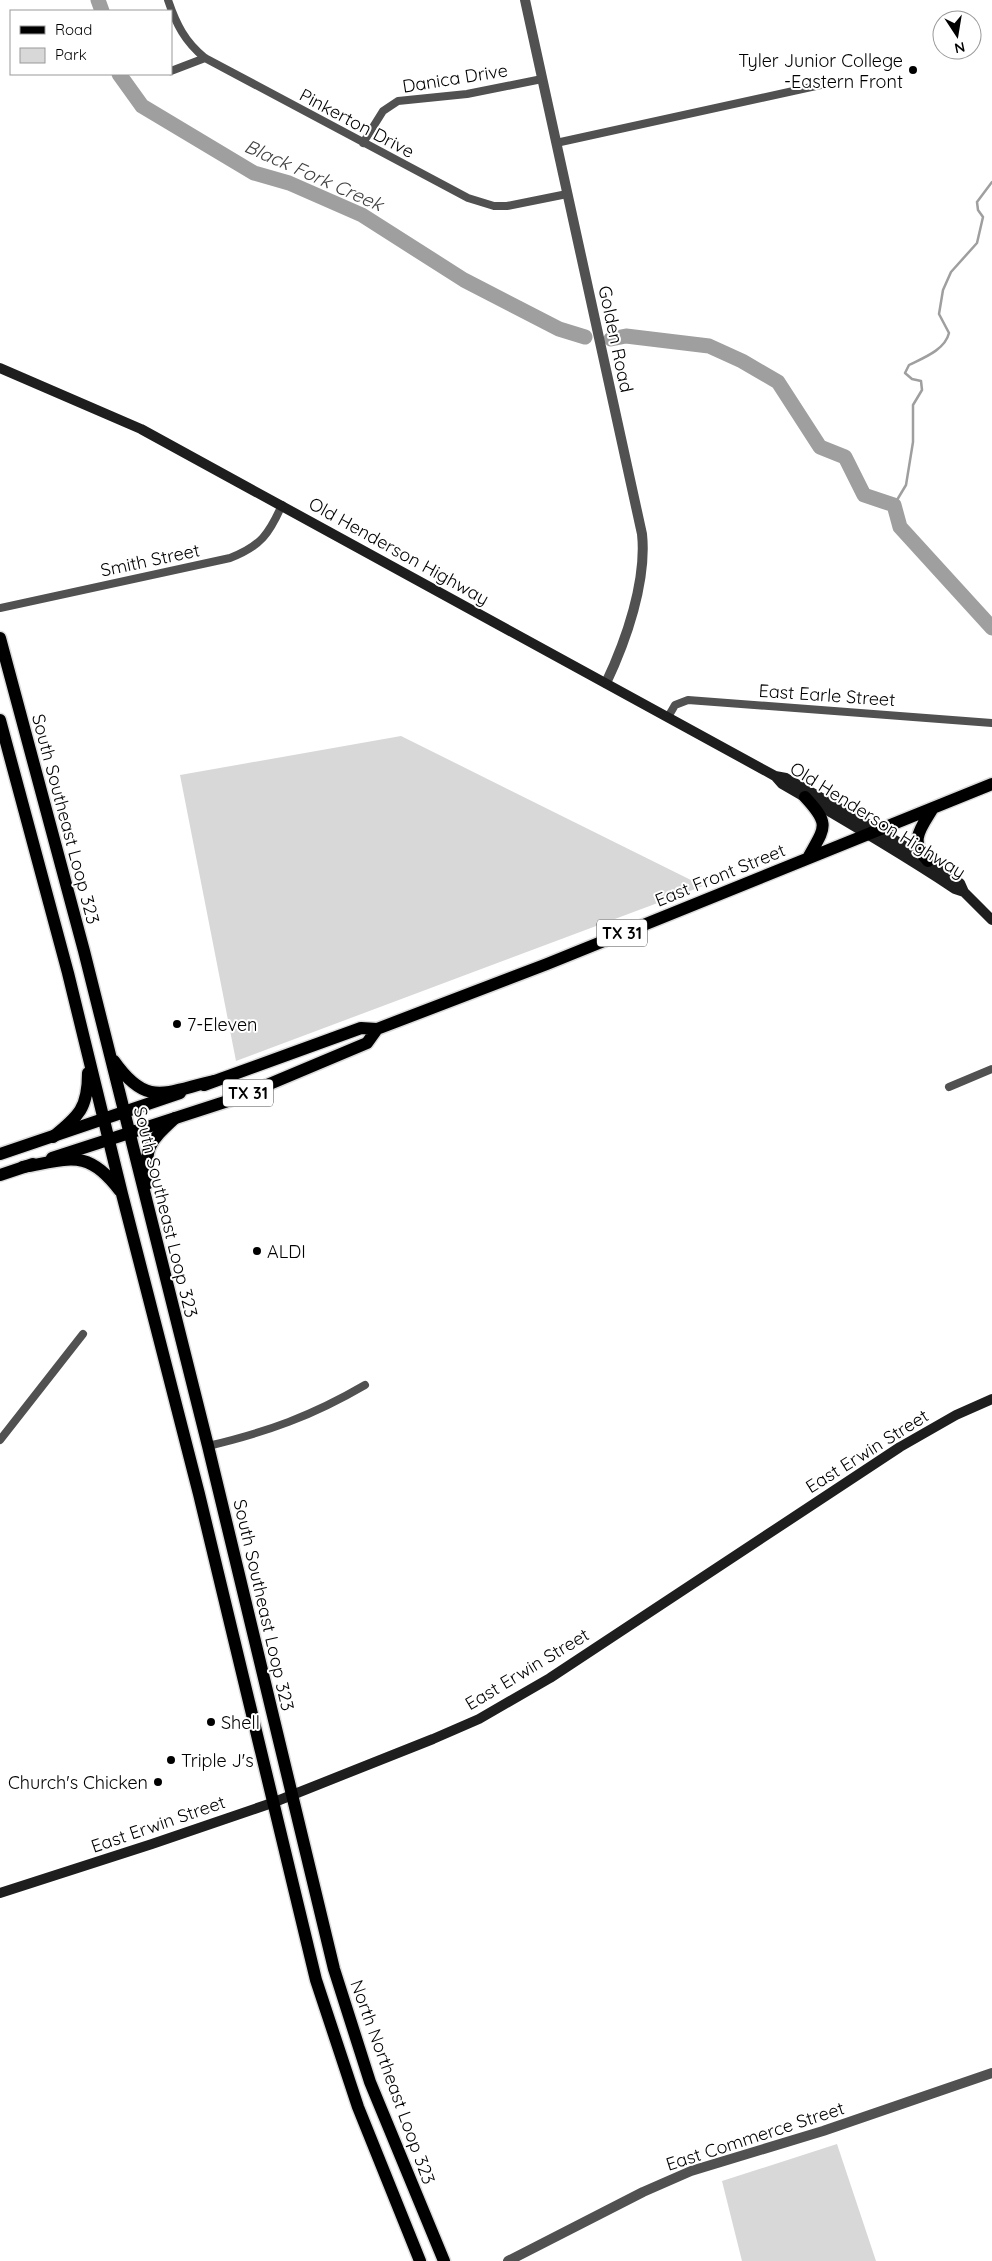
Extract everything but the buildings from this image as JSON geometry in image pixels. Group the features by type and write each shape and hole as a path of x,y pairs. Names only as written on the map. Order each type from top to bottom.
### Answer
{"main road":[{"name":"Old Henderson Highway","path":"0,368 141,429 776,776 786,778 879,830 960,883 964,892 992,920"},
{"name":"South Southeast Loop 323","path":"0,638 110,1054 208,1446 291,1796"},
{"path":"0,720 110,1140 122,1194 199,1494 272,1803 323,2006 364,2123 420,2261"},
{"name":"Old Henderson Highway","path":"776,776 782,784 866,835 893,848 955,890 964,892"},
{"name":"East Front Street","path":"0,1154 214,1082 361,1028 377,1029 547,964 992,784"},
{"path":"805,797 821,814 823,826 821,835 808,858"},
{"path":"928,861 920,851 917,838 933,808"},
{"path":"30,830 50,826"},
{"name":"East Front Street","path":"0,1175 234,1099 367,1043 377,1029"},
{"path":"53,1137 77,1117 85,1104 88,1090 87,1051"},
{"path":"110,1054 130,1082 149,1092 164,1092 214,1082"},
{"path":"150,1219 147,1151 157,1135 175,1118"},
{"path":"23,1167 66,1160 87,1161 100,1168 122,1194"},
{"name":"East Erwin Street","path":"0,1893 272,1803 455,1730 504,1705 550,1678 900,1447 950,1418 992,1398"},
{"name":"North Northeast Loop 323","path":"291,1796 326,1940 351,2027 382,2110 444,2261"}],"street":[{"name":"Pinkerton Drive","path":"168,0 181,31 193,48 205,58 468,198 494,206 518,205 567,194"},
{"name":"Golden Road","path":"525,0 638,510 643,542 641,570 627,632 606,683"},
{"path":"172,71 205,58"},
{"name":"Danica Drive","path":"363,143 383,111 398,101 467,94 542,79"},
{"path":"556,143 825,84"},
{"name":"Smith Street","path":"0,608 230,558 249,551 263,538 274,524 282,505"},
{"name":"East Earle Street","path":"668,717 675,705 688,700 992,723"},
{"path":"949,1086 992,1069"},
{"path":"0,1440 83,1334"},
{"path":"208,1446 262,1432 296,1420 331,1404 365,1385"},
{"name":"East Commerce Street","path":"508,2261 643,2192 691,2171 822,2131 992,2073"}],"green space":[{"path":"401,736 703,886 236,1061 180,775"},
{"path":"837,2144 876,2261 742,2261 722,2181"}],"waterway":[{"name":"Black Fork Creek","path":"98,0 102,10"},
{"name":"Black Fork Creek","path":"120,75 142,106 254,173 289,183 362,215 464,280 559,329 585,337"},
{"path":"894,505 906,485 913,442 913,405 922,390 921,381 912,379 905,373 909,365 933,353 947,339 949,333 939,314 943,290 951,272 977,243 983,217 978,210 977,202 992,182"},
{"name":"Black Fork Creek","path":"611,339 626,336 709,346 742,361 778,382 820,447 845,457 864,495 894,505 900,527 992,628"}],"place":[{"name":"Tyler Junior College -Eastern Front","path":"913,70"},
{"name":"7-Eleven","path":"177,1024"},
{"name":"ALDI","path":"257,1251"},
{"name":"Shell","path":"211,1722"},
{"name":"Triple J's","path":"171,1760"},
{"name":"Church's Chicken","path":"158,1782"}]}
